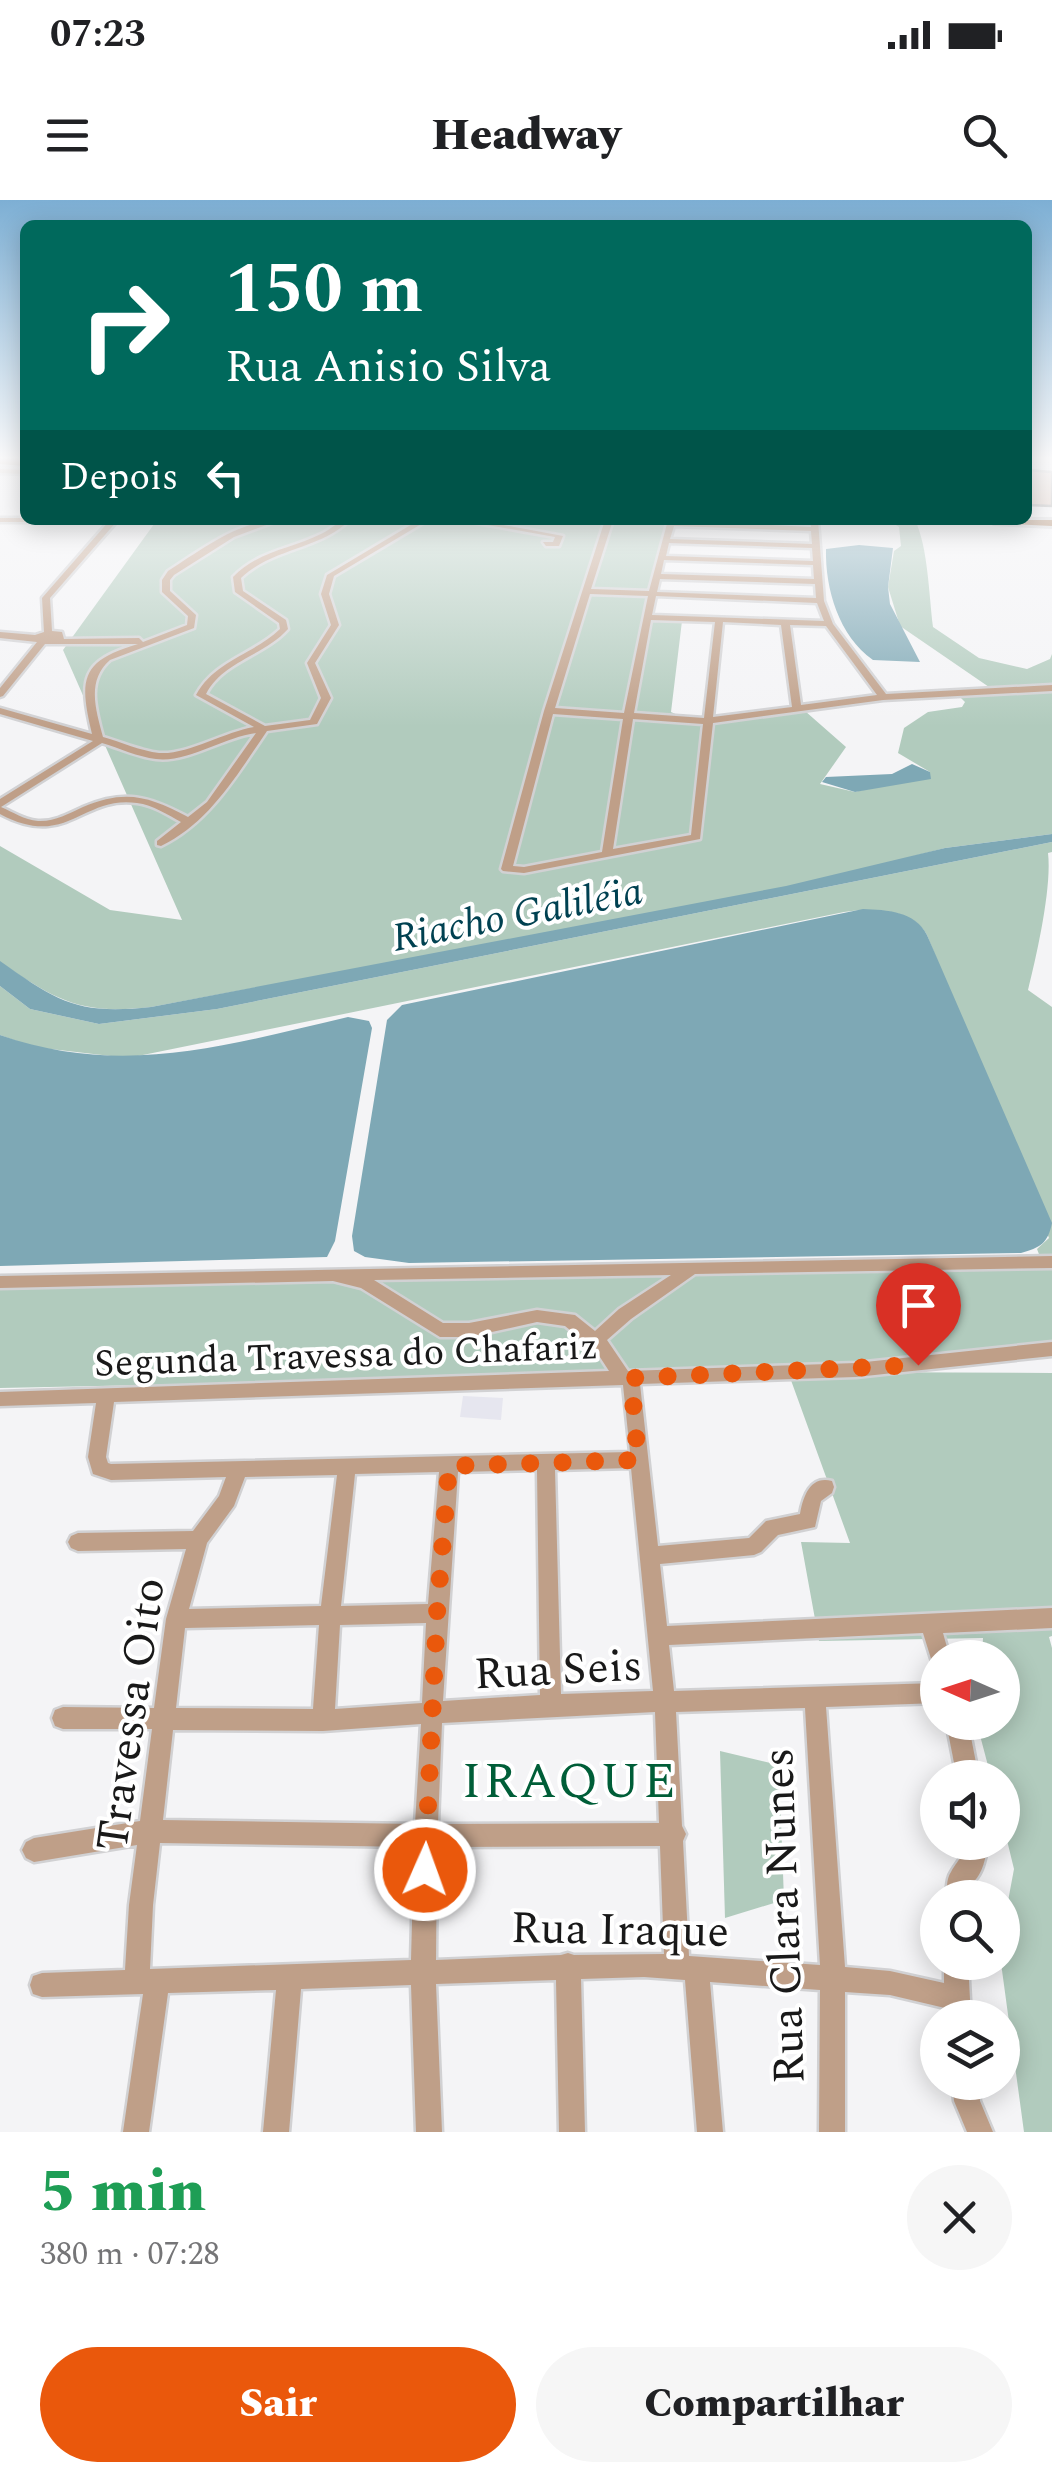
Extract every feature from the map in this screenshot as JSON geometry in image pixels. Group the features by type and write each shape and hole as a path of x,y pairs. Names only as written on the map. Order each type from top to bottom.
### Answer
{"street":[{"path":"55,635 59,596 96,547"},
{"path":"99,740 88,706 88,682 94,668 115,654 184,630 194,620 166,592 166,580 211,547"},
{"path":"264,729 201,695 219,670 268,644 284,630 283,622 239,592 237,577 251,565 296,547"},
{"path":"0,711 168,756 264,729 314,722 326,698 311,663 335,625 324,595 331,575 378,547"},
{"path":"600,547 549,712 507,869 524,870 696,837 719,620"},
{"path":"607,855 628,716 663,547"},
{"path":"815,547 820,601 829,624 883,698"},
{"path":"660,558 815,563"},
{"path":"656,576 818,582"},
{"path":"585,591 820,601"},
{"path":"647,617 829,624"},
{"path":"785,622 797,710"},
{"path":"0,634 38,640 55,635 100,642 114,647 115,654"},
{"path":"0,694 38,640"},
{"path":"100,642 157,640"},
{"path":"549,712 709,721 883,698 1052,688"},
{"path":"161,843 216,798 264,729"},
{"path":"99,740 0,807 24,824 40,826 54,825 111,802 134,799 190,822"},
{"path":"0,1282 1052,1262"},
{"path":"596,1340 625,1314 693,1269"},
{"path":"333,1275 366,1283 440,1330 468,1330 537,1316 569,1320 596,1340 627,1378 665,1703 687,1969 710,2132"},
{"name":"Segunda Travessa do Chafariz","path":"0,1399 856,1370 1052,1349"},
{"path":"106,1394 97,1457 102,1470 638,1460"},
{"path":"546,1463 552,1705"},
{"path":"323,1720 330,1617 348,1465"},
{"path":"430,2132 423,1971 426,1836 449,1466"},
{"name":"Travessa Oito","path":"136,2132 147,1983 142,1905 176,1619 198,1540 227,1500 238,1470"},
{"path":"649,1556 759,1543 774,1527 804,1523 810,1514 812,1497 825,1487"},
{"path":"78,1542 198,1540"},
{"path":"176,1619 437,1613"},
{"path":"658,1636 1052,1618"},
{"path":"934,1633 936,1640"},
{"name":"Rua Seis","path":"63,1718 323,1720 552,1705 920,1693"},
{"name":"Rua Clara Nunes","path":"815,1697 833,1979 832,2132"},
{"path":"34,1850 152,1831 426,1836 674,1834"},
{"path":"960,1880 970,1870 973,1860"},
{"path":"568,1965 572,2132"},
{"name":"Rua Iraque","path":"42,1986 568,1965 890,1983 935,2000"},
{"path":"276,2132 290,1975"},
{"path":"966,2100 980,2132"}],"shaded area":[{"path":"463,1396 503,1398 501,1420 460,1417"}],"green space":[{"path":"137,547 661,547 652,580 654,620 682,621 671,712 697,724 805,711 846,747 820,784 855,792 930,772 898,753 904,728 928,712 962,707 965,702 959,696 1052,692 1052,834 945,848 783,890 151,1007 87,1007 38,987 0,962 0,846 110,910 182,920 63,650"},
{"path":"899,547 923,547 933,627 979,658 1027,669 1050,659 1052,654 1052,684 989,687 900,626 888,587 894,551"},
{"path":"1052,842 1043,921 1028,990 1052,1007 1052,1262 1042,1262 1037,1249 1049,1238 927,935 912,919 890,912 844,912 128,1058 33,1047 0,1035 0,986 30,1009 99,1024 217,1009"},
{"path":"1052,1264 1052,1348 822,1372 1052,1373 1052,2132 1024,2132 1020,2100 1020,2000 1006,2000 1003,1980 1020,1980 1020,1880 1012,1880 1012,1860 1020,1860 1020,1760 987,1760 981,1740 1020,1740 1020,1640 819,1641 801,1542 850,1543 788,1372 0,1388 0,1281"},
{"path":"720,1751 779,1765 784,1900 725,1918"}],"water":[{"path":"893,548 890,604 920,662 873,660 851,638 831,595 826,549"},
{"path":"912,764 930,772 931,779 855,792 822,782 826,777 892,774"},
{"path":"1052,834 1052,842 217,1009 99,1024 30,1009 0,986 0,961 54,996 86,1007 151,1007 786,886 945,848"},
{"path":"863,909 908,916 927,935 1052,1223 1038,1247 1021,1253 409,1263 365,1257 354,1251 352,1236 387,1020 402,1005"},
{"path":"348,1017 369,1021 372,1028 335,1241 327,1257 0,1266 0,1035 45,1048 132,1056 217,1046"}],"district":[{"name":"IRAQUE","path":"570,1779"}],"route":[{"path":"425,1870 437,1613 449,1466 638,1460 631,1378 918,1365"}],"water label":[{"name":"Riacho Galiléia","path":"517,913"}]}
